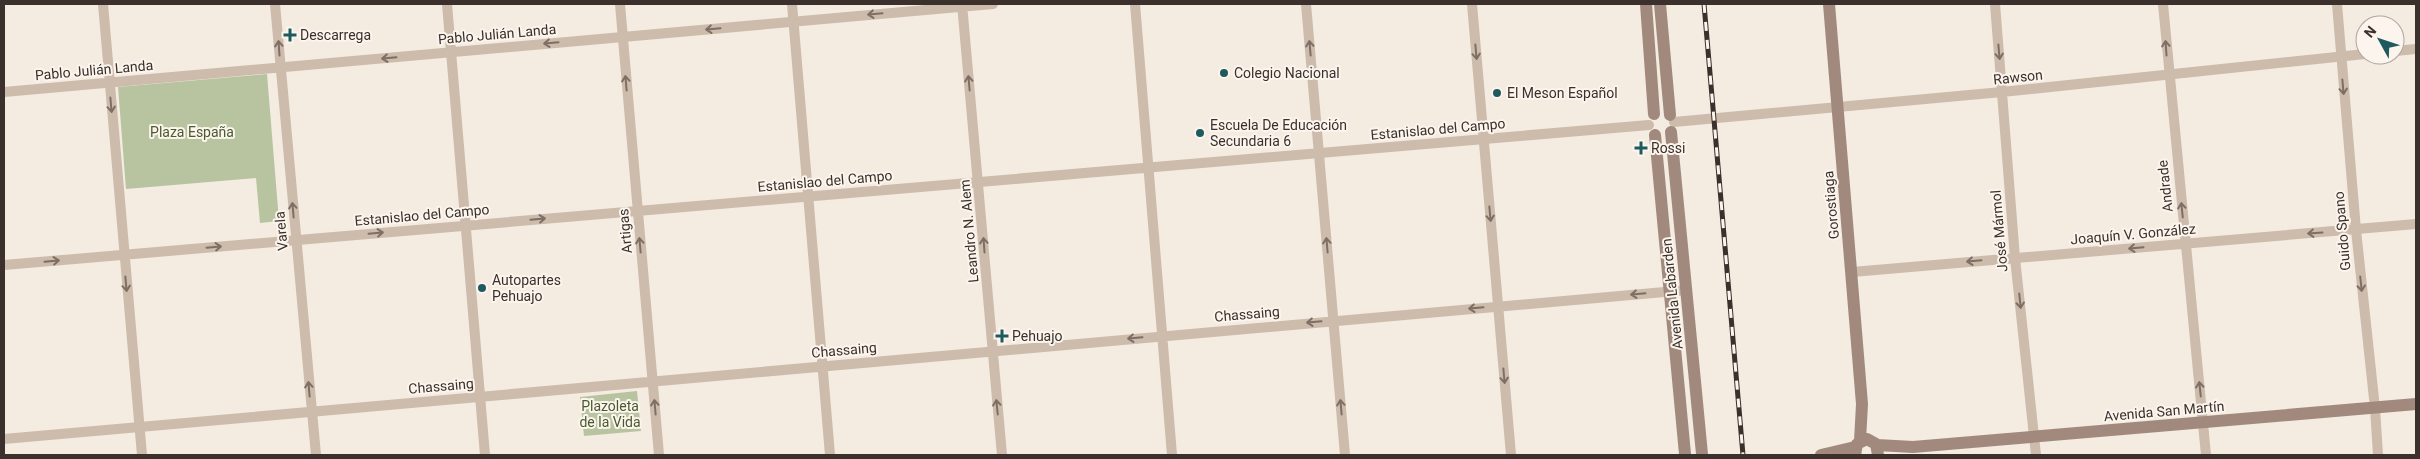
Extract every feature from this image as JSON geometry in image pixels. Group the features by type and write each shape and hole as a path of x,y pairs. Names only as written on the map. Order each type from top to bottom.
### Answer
{"main road":[{"name":"Avenida Labarden","path":"1646,4 1653,125 1671,291 1685,454"},
{"name":"Avenida Labarden","path":"1660,4 1703,454"},
{"name":"Gorostiaga","path":"1828,4 1862,404 1868,449"},
{"path":"1662,112 1671,123 1664,136 1653,125 1662,112"},
{"name":"Avenida San Martín","path":"1821,455 1868,449 1913,447 2416,404"},
{"path":"1685,454 1692,451 1703,454"}],"street":[{"path":"103,4 142,455"},
{"name":"Varela","path":"275,4 316,455"},
{"path":"447,4 485,455"},
{"name":"Artigas","path":"620,4 659,455"},
{"path":"792,4 830,455"},
{"name":"Pablo Julián Landa","path":"4,92 793,22 962,5 993,4"},
{"path":"1135,4 1172,455"},
{"path":"1306,4 1345,455"},
{"path":"1472,4 1511,455"},
{"name":"José Mármol","path":"1995,4 2015,258 2036,455"},
{"name":"Andrade","path":"2163,4 2168,74 2206,455"},
{"name":"Guido Spano","path":"2337,4 2356,230 2375,408 2378,455"},
{"name":"Leandro N. Alem","path":"962,5 1002,455"},
{"name":"Rawson","path":"1671,123 2002,92 2355,55"},
{"name":"Estanislao del Campo","path":"4,265 1653,125"},
{"name":"Joaquín V. González","path":"1852,272 2416,224"},
{"name":"Chassaing","path":"4,439 1687,290"}],"green space":[{"name":"Plaza España","path":"267,74 279,221 260,223 256,178 126,189 118,87"},
{"name":"Plazoleta de la Vida","path":"637,391 641,431 584,436 580,397"}],"railway":[{"path":"1704,4 1743,455"}],"place":[{"name":"Descarrega","path":"290,35"},
{"name":"Colegio Nacional","path":"1224,73"},
{"name":"El Meson Español","path":"1497,93"},
{"name":"Escuela De Educación Secundaria 6","path":"1200,133"},
{"name":"Rossi","path":"1641,148"},
{"name":"Autopartes Pehuajo","path":"482,288"},
{"name":"Pehuajo","path":"1002,336"}]}
